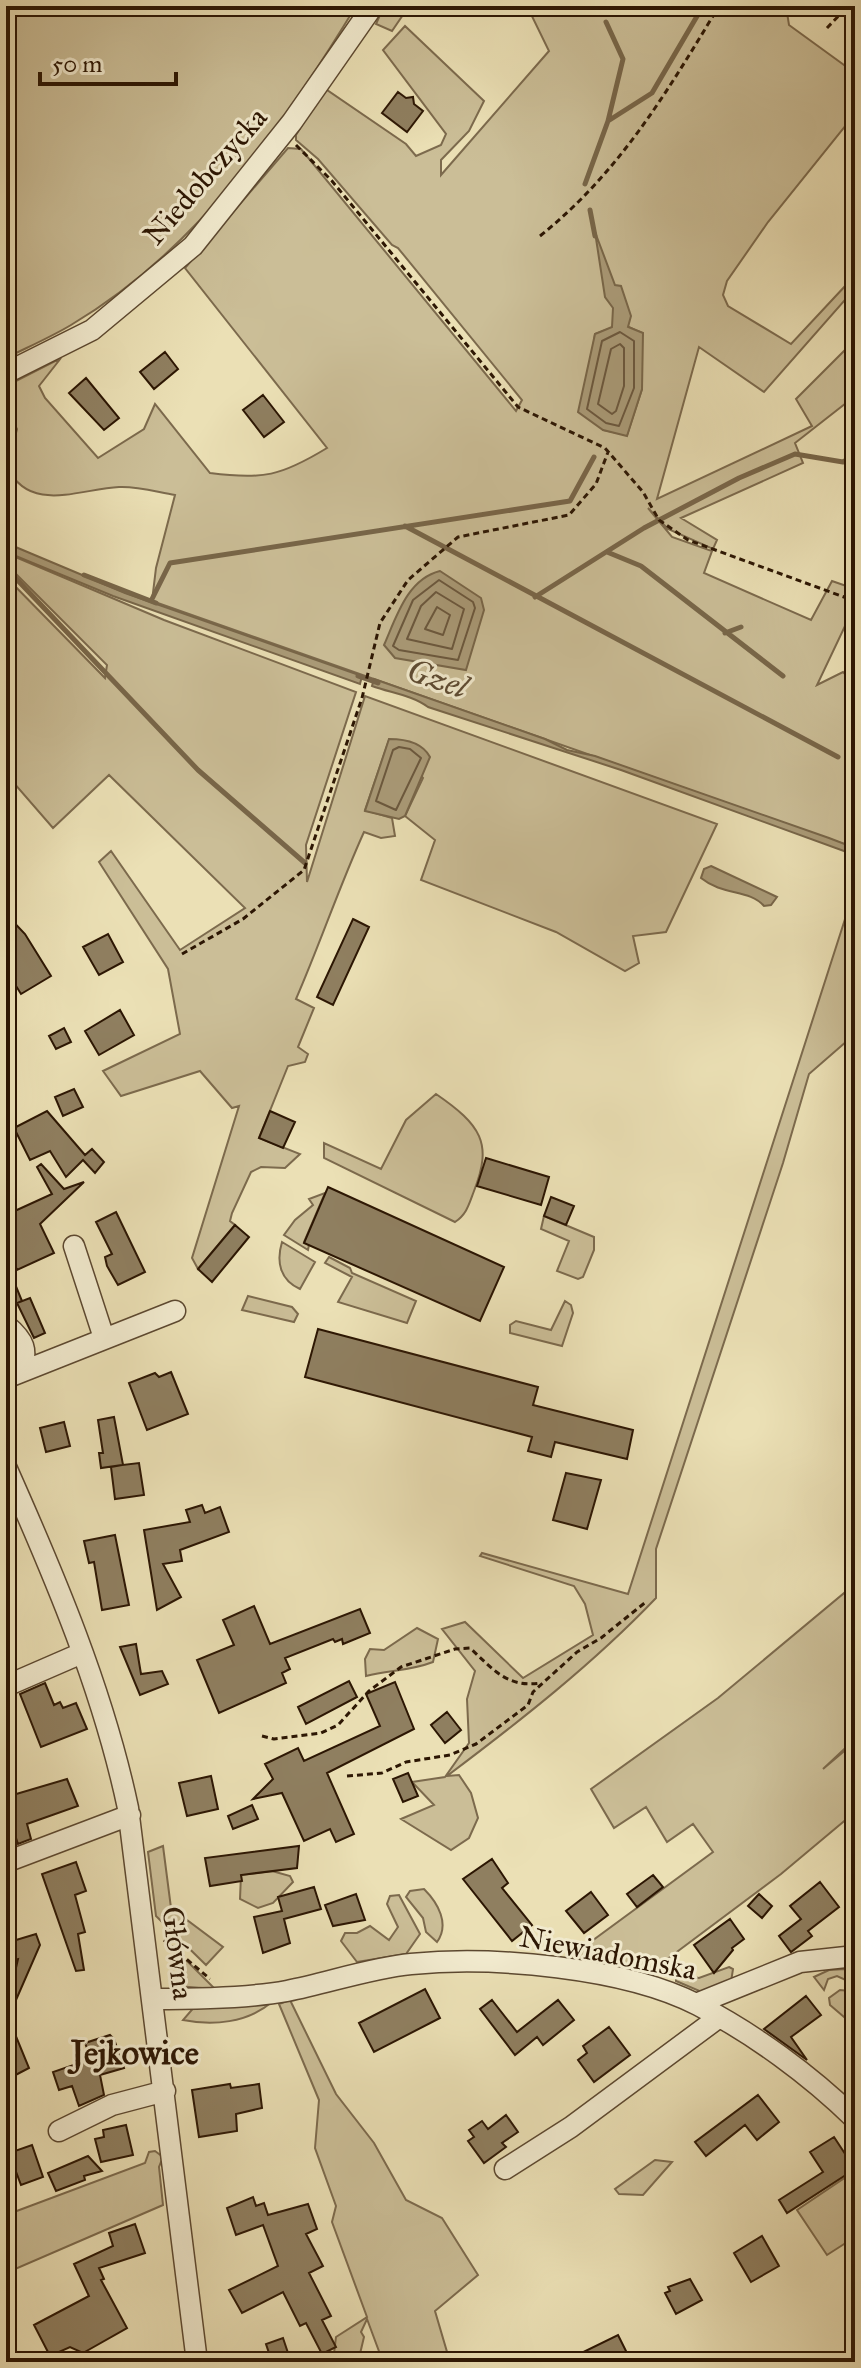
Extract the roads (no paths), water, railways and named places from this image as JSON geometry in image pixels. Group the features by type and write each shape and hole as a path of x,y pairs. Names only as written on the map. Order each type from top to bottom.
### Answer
{"street":[{"name":"Niedobczycka","path":"6,373 92,330 193,246 281,135 373,6"},
{"path":"74,1246 104,1338"},
{"path":"13,1375 175,1311"},
{"path":"6,1325 24,1344 26,1357 13,1375"},
{"name":"Główna","path":"6,1467 82,1653 114,1749 130,1815 197,2362"},
{"path":"6,1686 82,1653"},
{"path":"6,1862 130,1815"},
{"name":"Niewiadomska","path":"153,1999 283,1992 410,1964 482,1962 556,1967 632,1983 696,2004 800,1962 855,1956"},
{"path":"696,2004 826,2091 855,2119"},
{"path":"505,2169 582,2118 718,2018"},
{"path":"59,2131 112,2105 165,2091"}],"water":[{"path":"595,232 615,285 621,286 631,316 628,327 643,333 642,389 627,436 603,430 578,412 595,334 612,327 613,308 605,297"},
{"path":"6,543 125,593 362,676 360,684 113,596 6,552"},
{"path":"440,571 481,598 484,610 466,670 395,658 384,645 411,591 429,575"},
{"path":"374,679 545,739 567,750 595,756 829,838 855,848 855,855 621,770 428,707 372,686"},
{"path":"389,739 412,742 430,757 405,816 399,819 365,811"},
{"path":"711,866 777,897 771,905 764,906 751,897 709,884 701,878 704,869"}],"waterway":[{"path":"585,184 608,121 652,93 703,6"},
{"path":"606,22 623,59 608,121"},
{"path":"590,210 595,236"},
{"path":"535,597 644,528 739,478 795,454 843,462 855,455"},
{"path":"151,601 170,563 570,501 594,457"},
{"path":"405,526 838,757"},
{"path":"607,552 641,566 783,676"},
{"path":"6,568 198,770 305,863"},
{"name":"Gzel","path":"84,575 156,603"},
{"path":"725,633 741,627"},
{"name":"Gzel","path":"358,676 378,683"}],"district":[{"name":"Jejkowice","path":"135,2052"}]}
